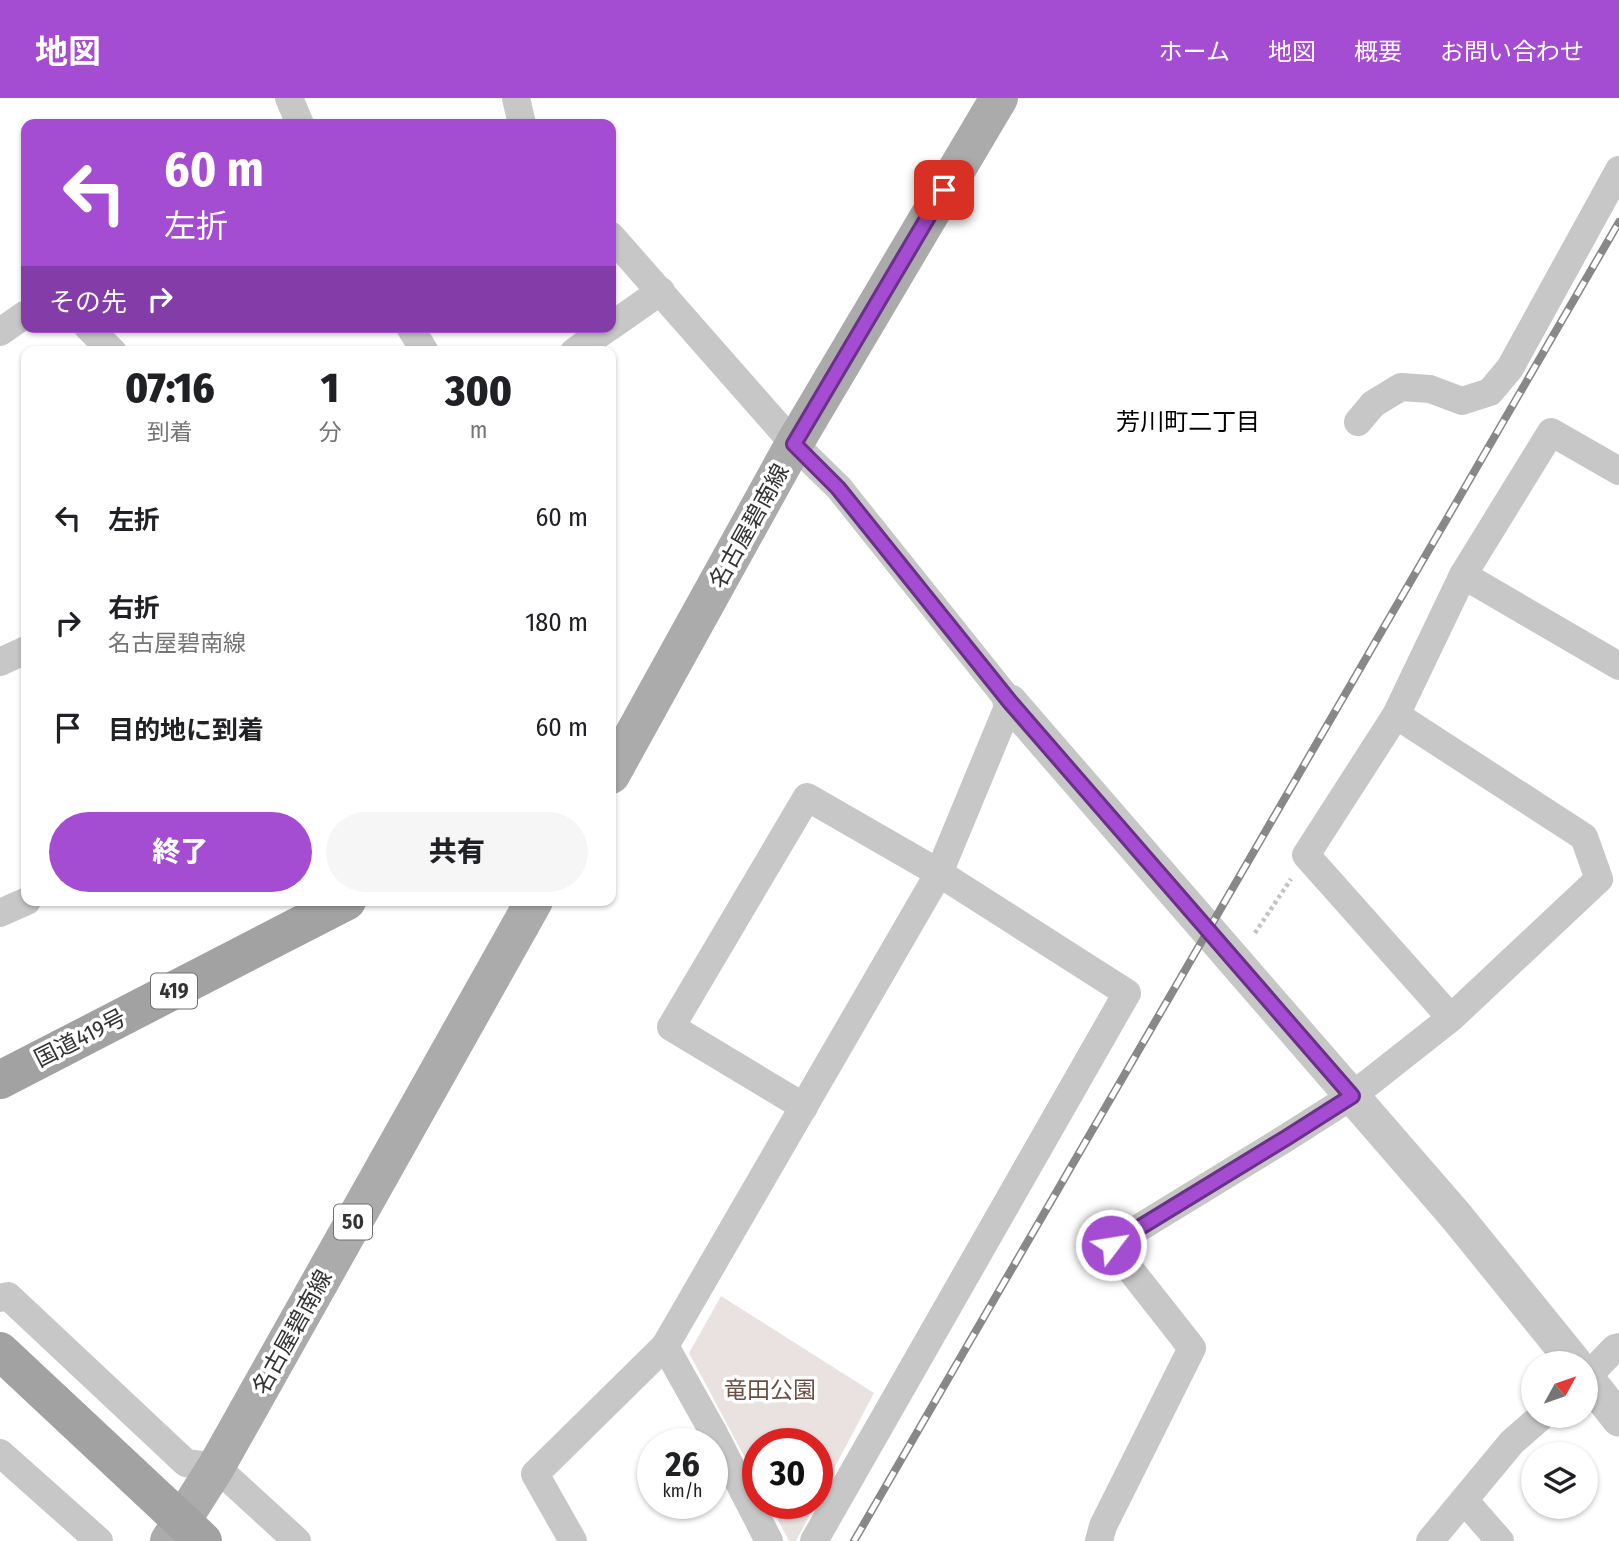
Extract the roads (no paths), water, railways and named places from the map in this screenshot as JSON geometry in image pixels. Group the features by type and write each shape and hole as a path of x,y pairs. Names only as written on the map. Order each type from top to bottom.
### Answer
{"highway":[{"name":"国道419号","path":"0,1080 337,906"},
{"path":"0,1351 203,1541"}],"main road":[{"name":"名古屋碧南線","path":"616,764 794,444 999,98"},
{"name":"名古屋碧南線","path":"169,1541 216,1467 531,906"}],"street":[{"path":"289,98 298,119"},
{"path":"516,98 521,119"},
{"path":"1358,422 1373,404 1401,387 1430,389 1462,401 1490,392 1510,368 1619,170"},
{"path":"616,242 794,444 838,488 1010,702 1456,1216 1564,1351"},
{"path":"616,323 661,291"},
{"path":"0,332 21,317"},
{"path":"94,333 107,346"},
{"path":"583,346 601,333"},
{"path":"1451,1018 1306,855 1396,715 1463,575 1552,432 1619,471"},
{"path":"1463,575 1619,666"},
{"path":"0,662 21,652"},
{"path":"573,1541 535,1474 665,1346 939,873 1010,702"},
{"path":"1099,1541 1103,1526 1192,1348 1111,1245 1352,1096 1451,1018 1609,876 1584,837 1396,715"},
{"path":"804,1107 671,1027 807,797 939,873 1127,993 814,1541"},
{"path":"0,914 21,904"},
{"path":"0,1298 8,1296 186,1462 216,1467 297,1541"},
{"path":"665,1346 769,1541"},
{"path":"1598,1365 1619,1347"},
{"path":"1598,1392 1619,1419"},
{"path":"1430,1541 1512,1442 1528,1428"},
{"path":"0,1453 99,1541"},
{"path":"1464,1500 1500,1541"}],"railway":[{"path":"854,1541 1619,222"}],"district":[{"name":"芳川町二丁目","path":"1188,422"}],"park label":[{"name":"竜田公園","path":"770,1390"}]}
